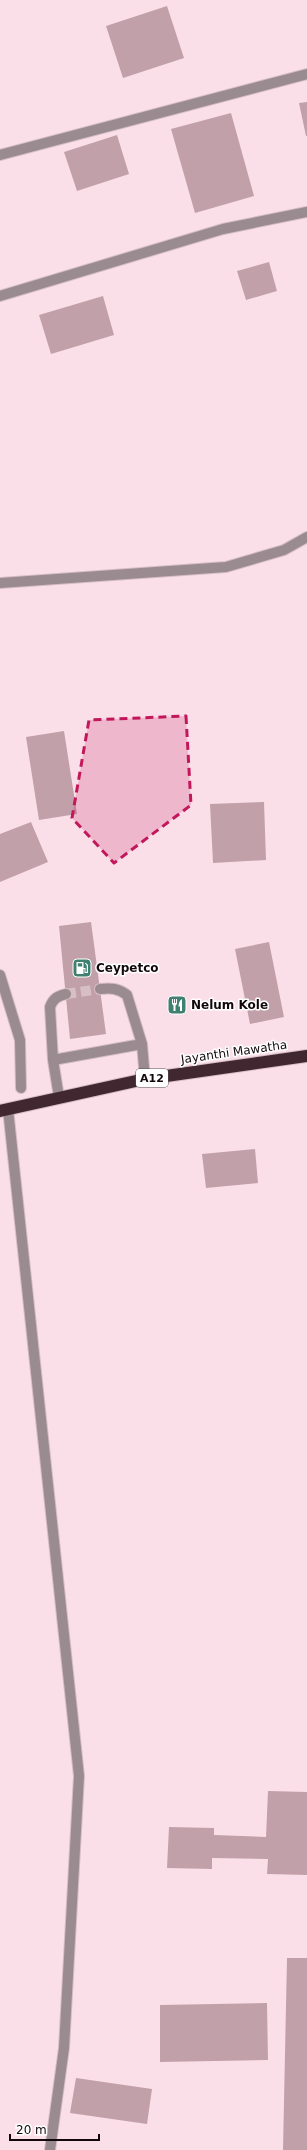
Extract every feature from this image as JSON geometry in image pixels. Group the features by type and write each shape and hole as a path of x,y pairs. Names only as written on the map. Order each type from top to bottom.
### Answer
{"highway":[{"name":"Jayanthi Mawatha","path":"4,1110 144,1079 307,1056"}],"street":[{"path":"0,156 307,74"},
{"path":"0,296 223,229 307,212"},
{"path":"0,583 226,567 284,550 307,537"},
{"path":"0,975 20,1040 21,1088"},
{"path":"100,989 114,988 121,990 127,995 142,1044 144,1079"},
{"path":"59,1097 53,1060 50,1007 53,1000 58,996 66,994"},
{"path":"53,1060 142,1044"},
{"path":"4,1110 79,1776 64,2048 50,2150"}],"highlighted area":[{"path":"186,716 191,805 114,863 72,818 89,720"}],"building":[{"path":"167,6 184,58 123,78 106,26"},
{"path":"307,102 307,136 306,136 299,103"},
{"path":"231,113 254,196 195,213 171,129"},
{"path":"117,135 129,174 77,191 64,152"},
{"path":"269,262 277,291 246,300 237,271"},
{"path":"103,296 114,335 51,354 39,315"},
{"path":"64,731 77,814 39,820 26,737"},
{"path":"264,802 266,860 213,863 210,804"},
{"path":"31,822 48,862 0,882 0,834"},
{"path":"91,922 106,1034 70,1039 59,926"},
{"path":"269,942 284,1017 250,1024 235,949"},
{"path":"255,1149 258,1183 206,1188 202,1154"},
{"path":"268,1791 307,1792 307,1875 267,1874 268,1859 212,1858 212,1869 167,1868 169,1827 214,1828 214,1835 266,1837"},
{"path":"287,1958 307,1958 307,2150 283,2150"},
{"path":"267,2003 268,2060 160,2062 160,2005"},
{"path":"76,2078 152,2089 147,2124 70,2113"}],"tunnel":[{"path":"66,994 100,989"}],"place":[{"name":"Ceypetco","path":"82,968"},
{"name":"Nelum Kole","path":"177,1005"}]}
